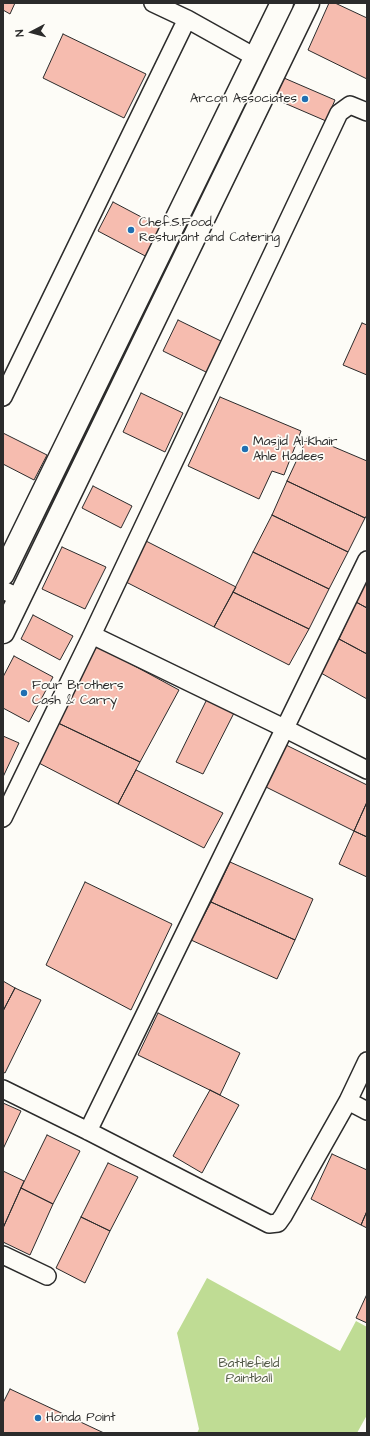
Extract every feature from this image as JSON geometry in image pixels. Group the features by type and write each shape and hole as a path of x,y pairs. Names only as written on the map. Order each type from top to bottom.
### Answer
{"street":[{"path":"153,3 187,19 255,57"},
{"path":"3,574 282,3"},
{"path":"3,632 11,594 157,314 308,3"},
{"path":"3,397 187,19"},
{"path":"3,818 92,635 339,113 350,105 367,112"},
{"path":"88,1131 367,560"},
{"path":"92,635 367,770"},
{"path":"3,1089 269,1224 278,1223 283,1216 348,1101 367,1061"},
{"path":"348,1101 367,1111"},
{"path":"3,1255 46,1276"}],"green space":[{"name":"Battlefield Paintball","path":"207,1278 340,1351 356,1321 367,1327 367,1415 357,1433 197,1433 199,1429 177,1333"}],"building":[{"path":"3,3 15,3 10,14 3,10"},
{"path":"329,3 335,3 367,18 367,79 308,50"},
{"path":"63,34 146,74 124,118 43,78"},
{"name":"Arcon Associates","path":"284,78 335,100 326,121 275,99"},
{"name":"Chef.S.Food, Resturant and Catering","path":"113,202 164,229 149,258 98,231"},
{"path":"178,320 223,342 208,373 163,351"},
{"path":"362,323 367,325 367,375 343,365"},
{"path":"141,393 183,413 165,452 123,432"},
{"name":"Masjid Al-Khair Ahle Hadees","path":"220,397 301,431 284,475 272,471 259,499 188,466"},
{"path":"3,433 47,455 34,480 3,464"},
{"path":"308,436 367,461 367,515 365,518 287,481"},
{"path":"287,481 365,518 348,552 272,515"},
{"path":"93,486 132,506 121,528 82,508"},
{"path":"272,515 348,552 329,589 253,552"},
{"path":"146,541 236,587 214,627 126,582"},
{"path":"62,547 106,567 85,609 42,589"},
{"path":"253,552 329,589 309,629 233,592"},
{"path":"367,580 367,608 356,602"},
{"path":"233,592 309,629 289,665 214,627"},
{"path":"356,602 367,608 367,654 339,639"},
{"path":"33,615 73,636 60,660 21,639"},
{"path":"339,639 367,654 367,699 321,673"},
{"path":"96,645 179,690 140,762 56,722"},
{"name":"Four Brothers Cash & Carry","path":"14,656 53,677 29,722 3,708 3,677"},
{"path":"208,697 235,711 203,774 176,762"},
{"path":"56,722 140,762 118,804 35,761"},
{"path":"3,736 19,743 3,777"},
{"path":"286,745 367,785 367,802 354,831 264,786"},
{"path":"136,770 223,813 204,848 118,804"},
{"path":"367,802 367,837 354,831"},
{"path":"354,831 367,837 367,877 339,864"},
{"path":"230,862 313,899 295,940 211,902"},
{"path":"85,882 172,924 131,1010 46,965"},
{"path":"211,902 295,940 277,979 191,940"},
{"path":"3,981 15,988 3,1011"},
{"path":"15,988 41,1000 5,1073 3,1072 3,1011"},
{"path":"158,1013 240,1053 220,1095 138,1055"},
{"path":"210,1090 239,1105 202,1173 173,1156"},
{"path":"3,1103 21,1111 3,1149"},
{"path":"47,1135 80,1151 53,1204 21,1188"},
{"path":"332,1154 367,1170 367,1211 361,1225 311,1199"},
{"path":"108,1163 138,1177 110,1231 81,1217"},
{"path":"3,1171 24,1181 3,1228"},
{"path":"21,1188 53,1204 30,1255 3,1242 3,1228"},
{"path":"367,1211 367,1228 361,1225"},
{"path":"81,1217 110,1231 85,1283 56,1268"},
{"path":"367,1294 367,1323 356,1318"},
{"name":"Honda Point","path":"10,1389 104,1433 3,1433 3,1403"}],"place":[{"name":"Arcon Associates","path":"305,99"},
{"name":"Chef.S.Food, Resturant and Catering","path":"131,230"},
{"name":"Masjid Al-Khair Ahle Hadees","path":"245,449"},
{"name":"Four Brothers Cash & Carry","path":"24,693"},
{"name":"Honda Point","path":"38,1418"}]}
